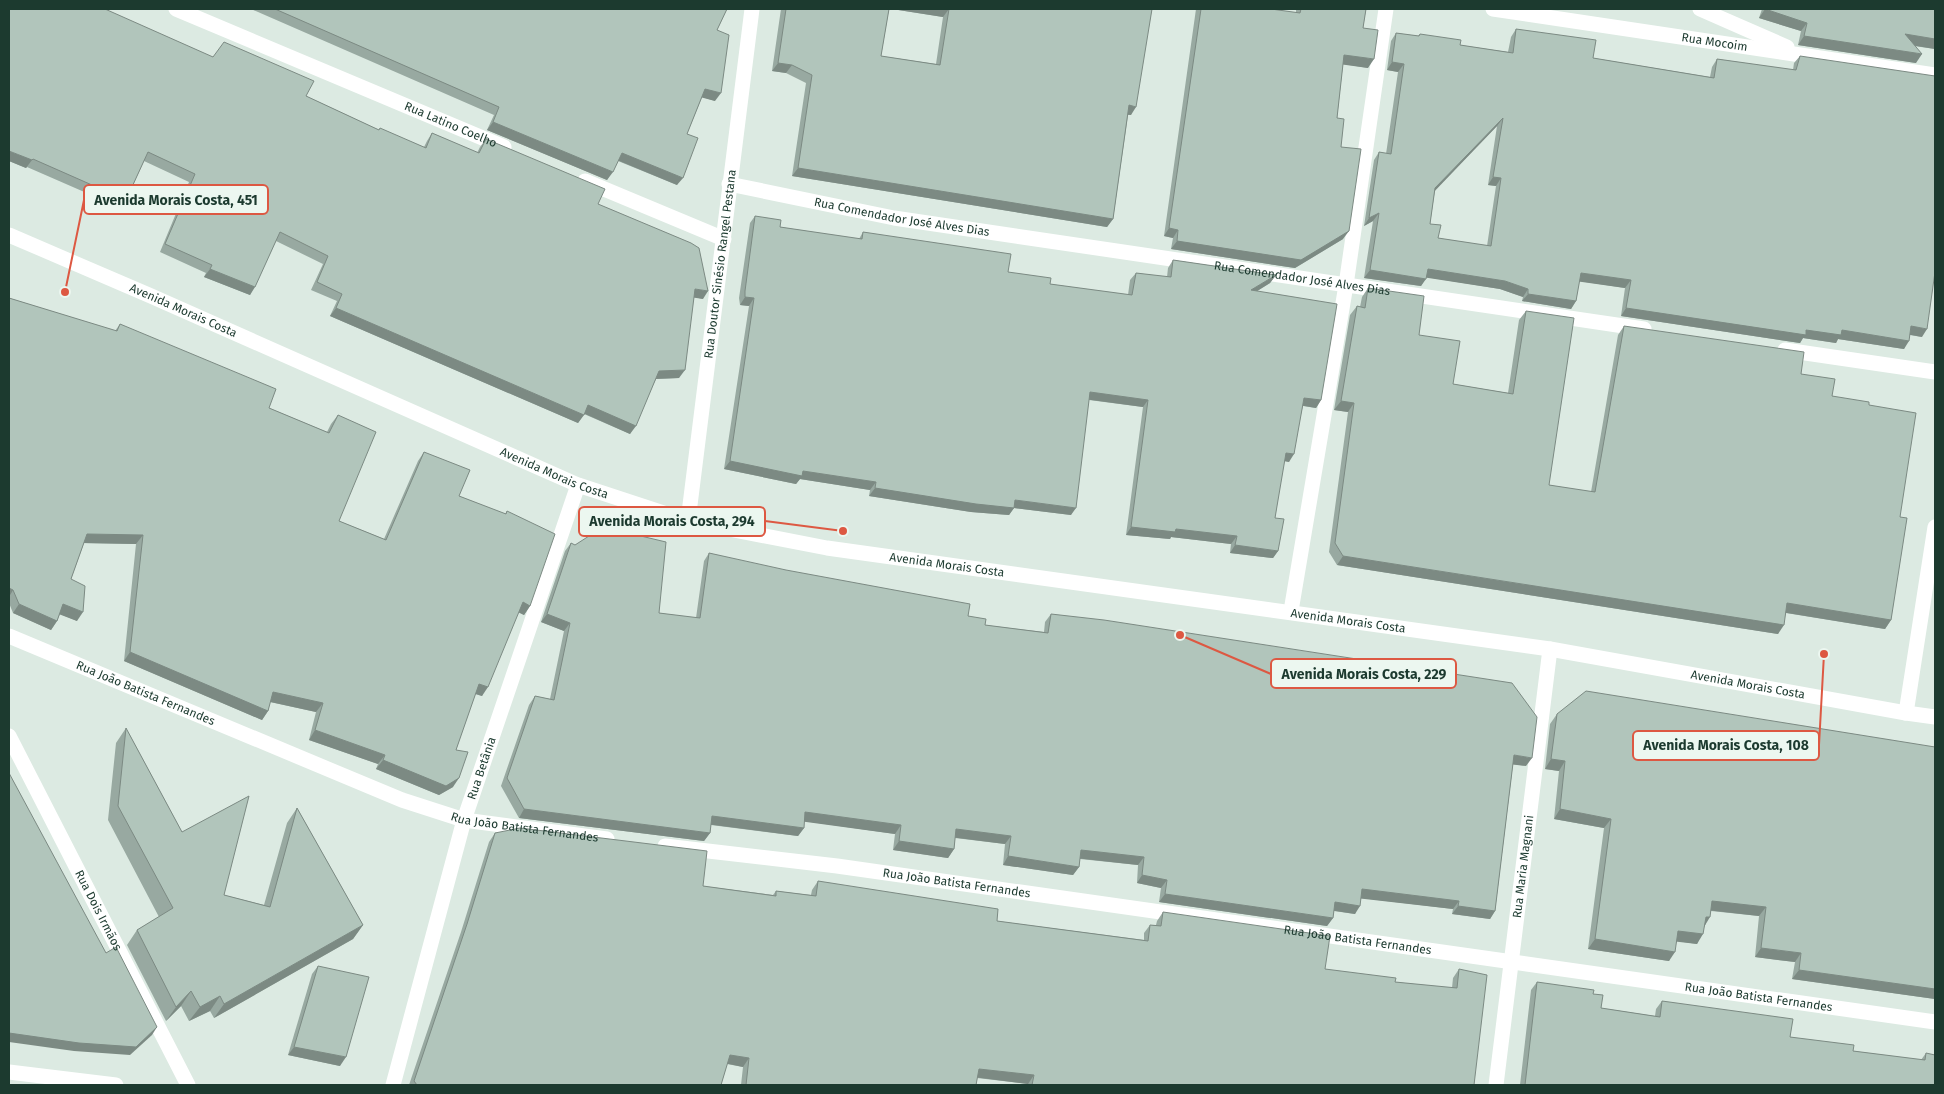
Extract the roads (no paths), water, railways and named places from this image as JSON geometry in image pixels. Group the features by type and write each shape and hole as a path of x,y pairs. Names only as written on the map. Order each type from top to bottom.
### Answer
{"street":[{"name":"Rua Latino Coelho","path":"176,9 514,151"},
{"name":"Rua Doutor Sinésio Rangel Pestana","path":"688,521 752,9"},
{"path":"1291,611 1346,285 1386,9"},
{"name":"Rua Mocoim","path":"1493,9 1935,75"},
{"path":"1700,9 1804,55"},
{"path":"569,174 724,240"},
{"name":"Rua Comendador José Alves Dias","path":"730,184 894,218 1660,332"},
{"name":"Avenida Morais Costa","path":"9,235 578,485 688,521 827,548 1069,583 1291,611 1550,649 1935,717"},
{"path":"1768,348 1935,372"},
{"name":"Rua Betânia","path":"393,1085 464,820 578,485"},
{"path":"1906,713 1935,527"},
{"name":"Rua João Batista Fernandes","path":"9,636 402,800 464,820 626,841"},
{"name":"Rua Maria Magnani","path":"1496,1085 1550,649"},
{"name":"Rua Dois Irmãos","path":"9,736 188,1085"},
{"name":"Rua João Batista Fernandes","path":"646,844 837,866 1935,1022"},
{"path":"9,1072 116,1085"}],"place":[{"name":"Avenida Morais Costa, 451","path":"65,292"},
{"name":"Avenida Morais Costa, 294","path":"843,531"},
{"name":"Avenida Morais Costa, 229","path":"1180,635"},
{"name":"Avenida Morais Costa, 108","path":"1824,654"}]}
